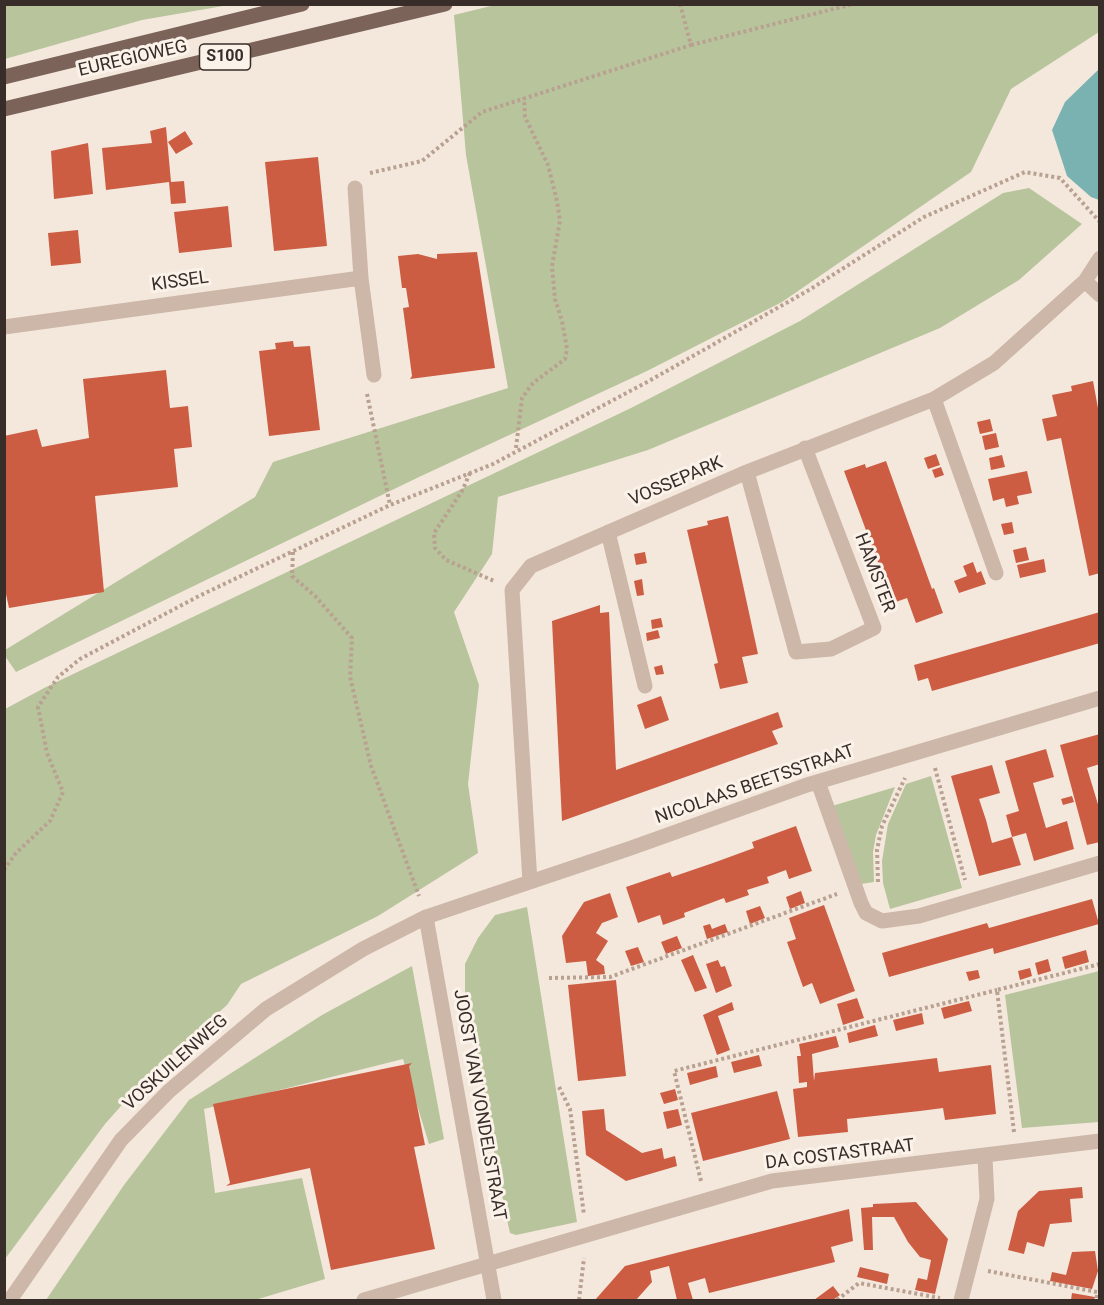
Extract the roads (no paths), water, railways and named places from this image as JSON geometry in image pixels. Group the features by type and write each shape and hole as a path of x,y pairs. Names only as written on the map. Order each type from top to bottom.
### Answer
{"main road":[{"name":"EUREGIOWEG","path":"4,77 303,4"},
{"name":"EUREGIOWEG","path":"4,110 445,4"}],"street":[{"path":"355,188 361,278 374,375"},
{"name":"VOSSEPARK","path":"530,882 512,590 531,566 747,472 934,399 994,363 1085,281 1100,258"},
{"name":"KISSEL","path":"4,327 361,278"},
{"path":"1085,281 1100,295"},
{"path":"934,399 996,573"},
{"name":"HAMSTER","path":"747,472 796,652 831,649 874,628 806,448"},
{"path":"608,532 645,686"},
{"name":"NICOLAAS BEETSSTRAAT","path":"426,917 818,782 1100,698"},
{"path":"818,782 866,913 882,921 919,916 1100,863"},
{"name":"JOOST VAN VONDELSTRAAT","path":"426,917 494,1300"},
{"name":"VOSKUILENWEG","path":"10,1300 121,1140 169,1091 266,1009 354,954 426,917"},
{"name":"DA COSTASTRAAT","path":"364,1300 488,1266 772,1181 1100,1141"},
{"path":"961,1300 987,1199 985,1156"}],"water":[{"path":"1099,69 1099,200 1091,197 1067,176 1052,130 1065,102"}]}
